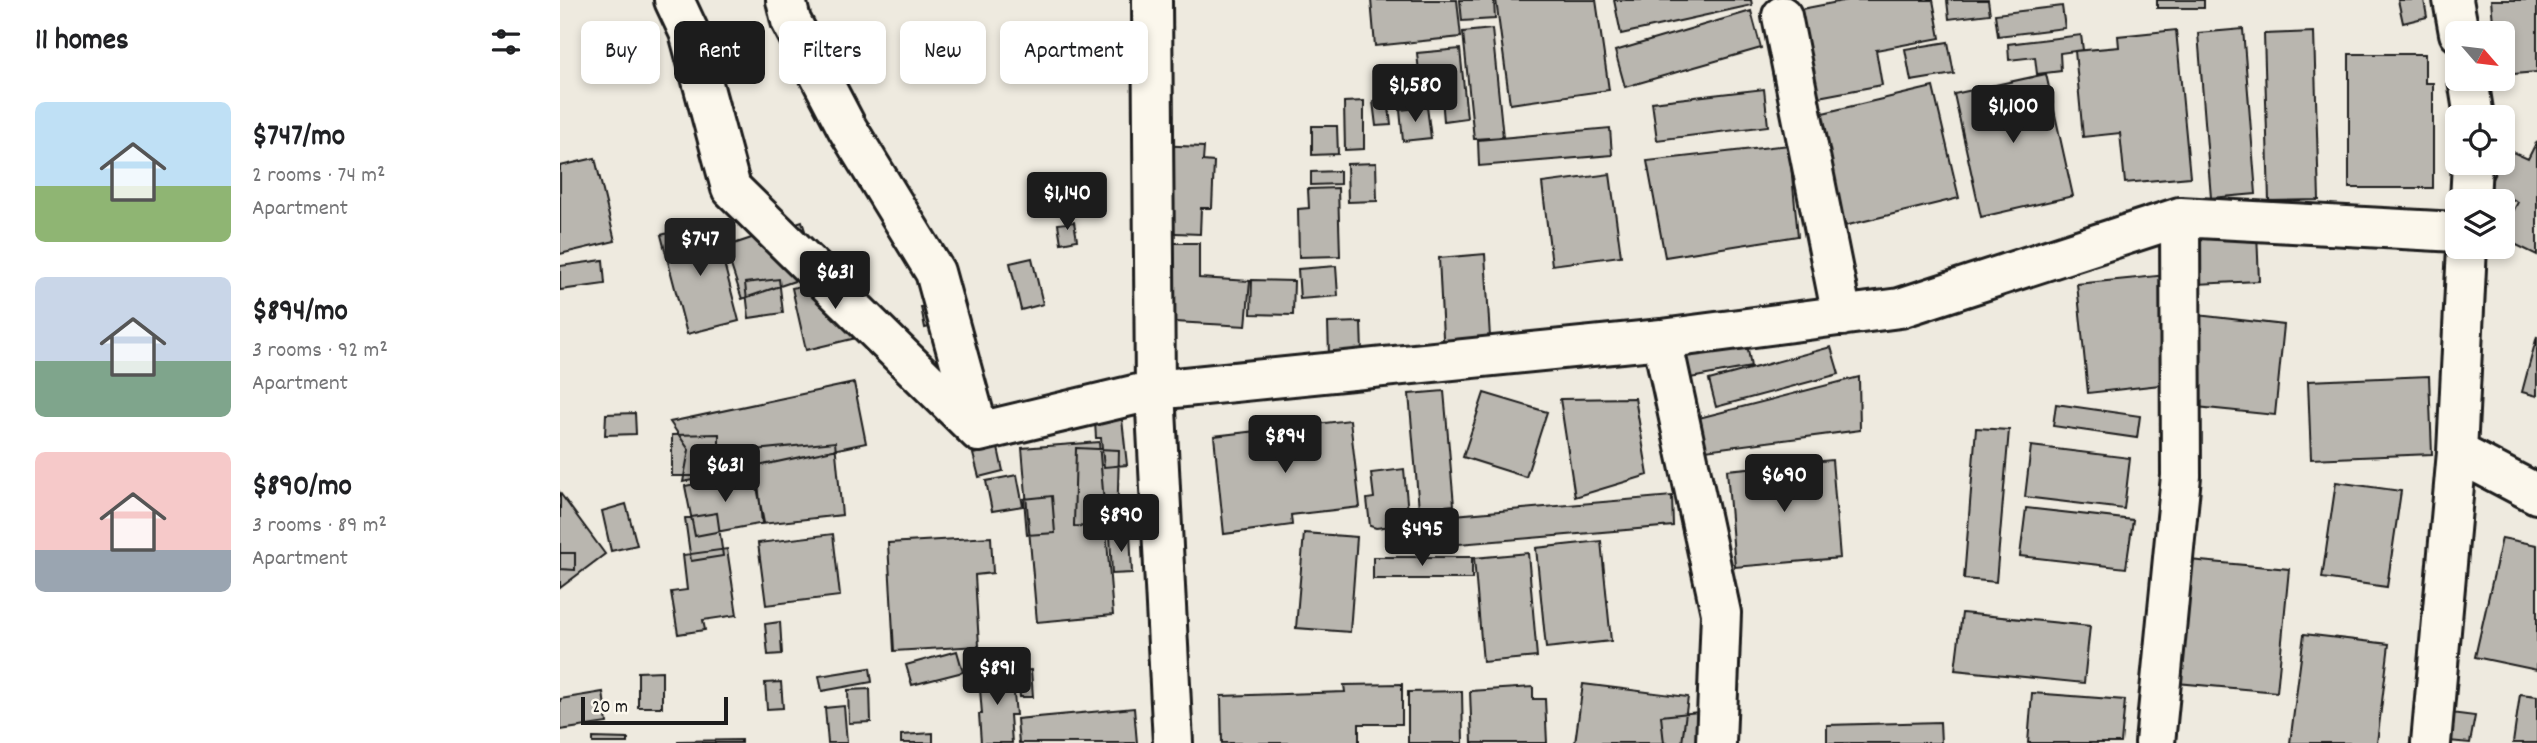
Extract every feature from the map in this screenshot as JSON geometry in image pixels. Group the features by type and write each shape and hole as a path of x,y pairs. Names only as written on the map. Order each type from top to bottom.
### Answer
{"street":[{"path":"674,0 689,32 731,188 979,432"},
{"path":"786,0 791,20 847,128 935,272 979,432"},
{"path":"1152,0 1155,390 1173,743"},
{"path":"2453,0 2457,21"},
{"path":"1782,16 1842,316"},
{"path":"979,432 1155,390 1662,339 1900,308 2180,217 2445,231"},
{"path":"2155,743 2181,476 2180,217"},
{"path":"2431,743 2457,452 2466,259"},
{"path":"1662,339 1721,613 1716,743"},
{"path":"2457,452 2537,494"}],"building":[{"path":"1371,0 1457,0 1461,37 1375,46"},
{"path":"1460,0 1494,0 1495,19 1462,21"},
{"path":"1496,0 1596,0 1609,90 1510,104"},
{"path":"1614,0 1751,0 1752,5 1621,34"},
{"path":"1848,0 1933,0 1940,38 1876,50 1882,85 1797,101 1781,13"},
{"path":"1947,0 1988,0 1990,14 1949,19"},
{"path":"2157,0 2204,0 2204,8 2157,8"},
{"path":"2398,0 2424,0 2427,17 2403,23"},
{"path":"2491,0 2537,0 2537,72 2515,74 2515,21 2493,21"},
{"path":"2062,6 2065,28 1998,36 1995,14"},
{"path":"1751,11 1761,48 1625,87 1615,51"},
{"path":"1492,29 1503,137 1474,139 1463,32"},
{"path":"2243,29 2256,194 2211,198 2198,33"},
{"path":"2176,30 2190,177 2125,183 2120,133 2083,137 2075,51 2119,47 2118,36"},
{"path":"2314,32 2319,200 2269,201 2264,34"},
{"path":"2081,35 2083,50 2060,53 2061,71 2037,74 2035,57 2009,60 2008,44"},
{"path":"1948,42 1954,74 1911,81 1905,49"},
{"path":"1460,49 1467,118 1444,121 1442,97 1422,100 1417,53"},
{"path":"2349,54 2425,54 2425,83 2433,83 2433,188 2349,188"},
{"path":"2046,74 2073,196 1981,217 1954,94"},
{"path":"1933,87 1959,198 1836,228 1810,116"},
{"path":"1764,89 1768,126 1657,140 1652,102"},
{"path":"1388,99 1391,125 1376,126 1373,101"},
{"path":"1364,101 1364,149 1345,150 1344,102"},
{"path":"1427,107 1431,138 1403,141 1400,110"},
{"path":"1312,126 1337,126 1338,154 1312,155"},
{"path":"1610,128 1612,155 1479,166 1478,140"},
{"path":"2537,141 2537,255 2515,244 2515,208 2518,202 2515,200 2515,189 2488,187 2494,175 2515,175 2515,153 2528,159"},
{"path":"1153,145 1204,147 1203,161 1214,162 1212,208 1201,208 1200,234 1150,232"},
{"path":"1789,145 1798,236 1665,257 1647,161"},
{"path":"595,158 615,241 560,254 560,166"},
{"path":"1376,163 1377,201 1348,202 1347,164"},
{"path":"1340,171 1340,184 1311,185 1311,172"},
{"path":"1610,174 1621,256 1552,265 1542,183"},
{"path":"1338,188 1340,256 1299,257 1298,209 1309,208 1308,189"},
{"path":"713,221 739,321 687,334 661,235"},
{"path":"802,221 818,273 742,299 725,247"},
{"path":"1074,222 1077,240 1061,243 1058,224"},
{"path":"2257,232 2259,281 2196,284 2194,235"},
{"path":"1158,243 1199,243 1199,278 1250,281 1246,326 1157,321"},
{"path":"1485,254 1491,354 1444,357 1439,258"},
{"path":"1032,258 1043,304 1021,310 1010,263"},
{"path":"603,260 605,284 560,290 560,266"},
{"path":"1336,266 1338,296 1300,299 1298,269"},
{"path":"864,272 877,333 806,350 792,288"},
{"path":"2167,275 2178,383 2088,393 2077,284"},
{"path":"779,279 783,313 749,318 745,283"},
{"path":"1252,280 1294,281 1293,315 1251,314"},
{"path":"938,303 942,324 925,328 921,307"},
{"path":"1742,314 1751,367 1657,384 1649,330"},
{"path":"2197,315 2284,325 2275,415 2187,406"},
{"path":"1361,322 1362,353 1329,355 1328,323"},
{"path":"2537,336 2537,396 2522,392"},
{"path":"1831,347 1839,374 1716,407 1709,380"},
{"path":"2429,376 2432,454 2311,459 2308,381"},
{"path":"1859,377 1860,430 1698,451 1691,420"},
{"path":"854,383 866,443 683,482 689,450 670,422"},
{"path":"1444,391 1454,505 1419,509 1409,394"},
{"path":"1484,393 1547,412 1526,477 1463,457"},
{"path":"1635,398 1648,475 1575,497 1560,399"},
{"path":"2056,404 2140,416 2137,438 2053,426"},
{"path":"635,413 636,434 605,435 606,414"},
{"path":"1122,419 1127,465 1104,467 1101,438 1096,438 1095,422"},
{"path":"1350,420 1360,507 1291,515 1292,525 1224,534 1214,436"},
{"path":"1976,428 2009,430 1996,582 1964,579"},
{"path":"719,434 719,476 672,476 672,435"},
{"path":"835,442 842,515 762,524 755,450"},
{"path":"1099,442 1113,615 1037,622 1022,448"},
{"path":"2031,446 2130,458 2124,509 2025,497"},
{"path":"998,448 1003,471 979,477 973,454"},
{"path":"1076,448 1119,450 1117,528 1074,526"},
{"path":"1832,460 1840,558 1735,567 1727,470"},
{"path":"1404,469 1409,524 1376,528 1370,526 1367,499 1374,498 1371,473"},
{"path":"754,472 764,523 695,536 685,486"},
{"path":"1017,475 1023,506 992,511 986,481"},
{"path":"2336,482 2401,491 2387,587 2322,578"},
{"path":"560,493 605,554 560,588"},
{"path":"1052,496 1055,533 1027,535 1024,499"},
{"path":"1672,496 1673,526 1423,547 1420,518"},
{"path":"626,504 637,545 611,551 602,511"},
{"path":"2026,508 2133,520 2126,568 2020,556"},
{"path":"717,513 723,556 691,561 685,518"},
{"path":"1130,533 1132,573 1112,574 1110,535"},
{"path":"1304,533 1357,537 1350,632 1296,628"},
{"path":"833,534 840,596 766,605 758,543"},
{"path":"991,537 993,573 975,575 979,646 894,651 888,543"},
{"path":"2502,538 2537,545 2537,670 2475,657"},
{"path":"1601,541 1611,641 1546,648 1536,548"},
{"path":"727,549 737,615 703,620 705,630 678,634 671,592 687,590 683,555"},
{"path":"560,553 575,553 575,570 560,569"},
{"path":"1528,553 1537,657 1483,662 1474,558"},
{"path":"1373,557 1472,557 1472,579 1373,579"},
{"path":"2189,560 2289,569 2277,692 2177,683"},
{"path":"1962,613 2090,626 2084,683 1955,670"},
{"path":"780,622 782,654 768,655 765,624"},
{"path":"2304,634 2389,644 2377,743 2290,743"},
{"path":"957,651 963,672 912,685 906,665"},
{"path":"870,668 872,682 822,691 819,676"},
{"path":"1005,669 1006,674 1012,673 1016,715 1010,715 1012,743 981,743 979,714 982,714 980,689 985,688 983,671"},
{"path":"1031,670 1033,697 1020,697 1018,671"},
{"path":"662,671 662,707 638,707 638,672"},
{"path":"781,682 783,708 767,709 765,683"},
{"path":"1402,684 1402,724 1359,724 1359,743 1222,743 1221,696 1345,692 1344,685"},
{"path":"1583,684 1688,697 1682,743 1575,743"},
{"path":"1533,687 1533,699 1545,699 1547,743 1472,743 1470,691"},
{"path":"870,689 871,722 849,723 848,690"},
{"path":"1462,691 1463,743 1408,743 1408,692"},
{"path":"603,692 607,723 560,730 560,699"},
{"path":"2032,693 2125,700 2121,743 2028,743"},
{"path":"2520,694 2537,696 2537,743 2513,743"},
{"path":"844,706 847,743 828,743 825,708"},
{"path":"1134,708 1137,743 1019,743 1017,719"},
{"path":"1708,711 1711,743 1664,743 1661,716"},
{"path":"2443,712 2475,716 2470,743 2438,740"},
{"path":"1940,722 1941,743 1827,743 1827,725"},
{"path":"933,733 933,743 901,743 901,735"},
{"path":"593,738 628,739 628,743 593,743"},
{"path":"741,740 741,743 678,743 678,741"}]}
